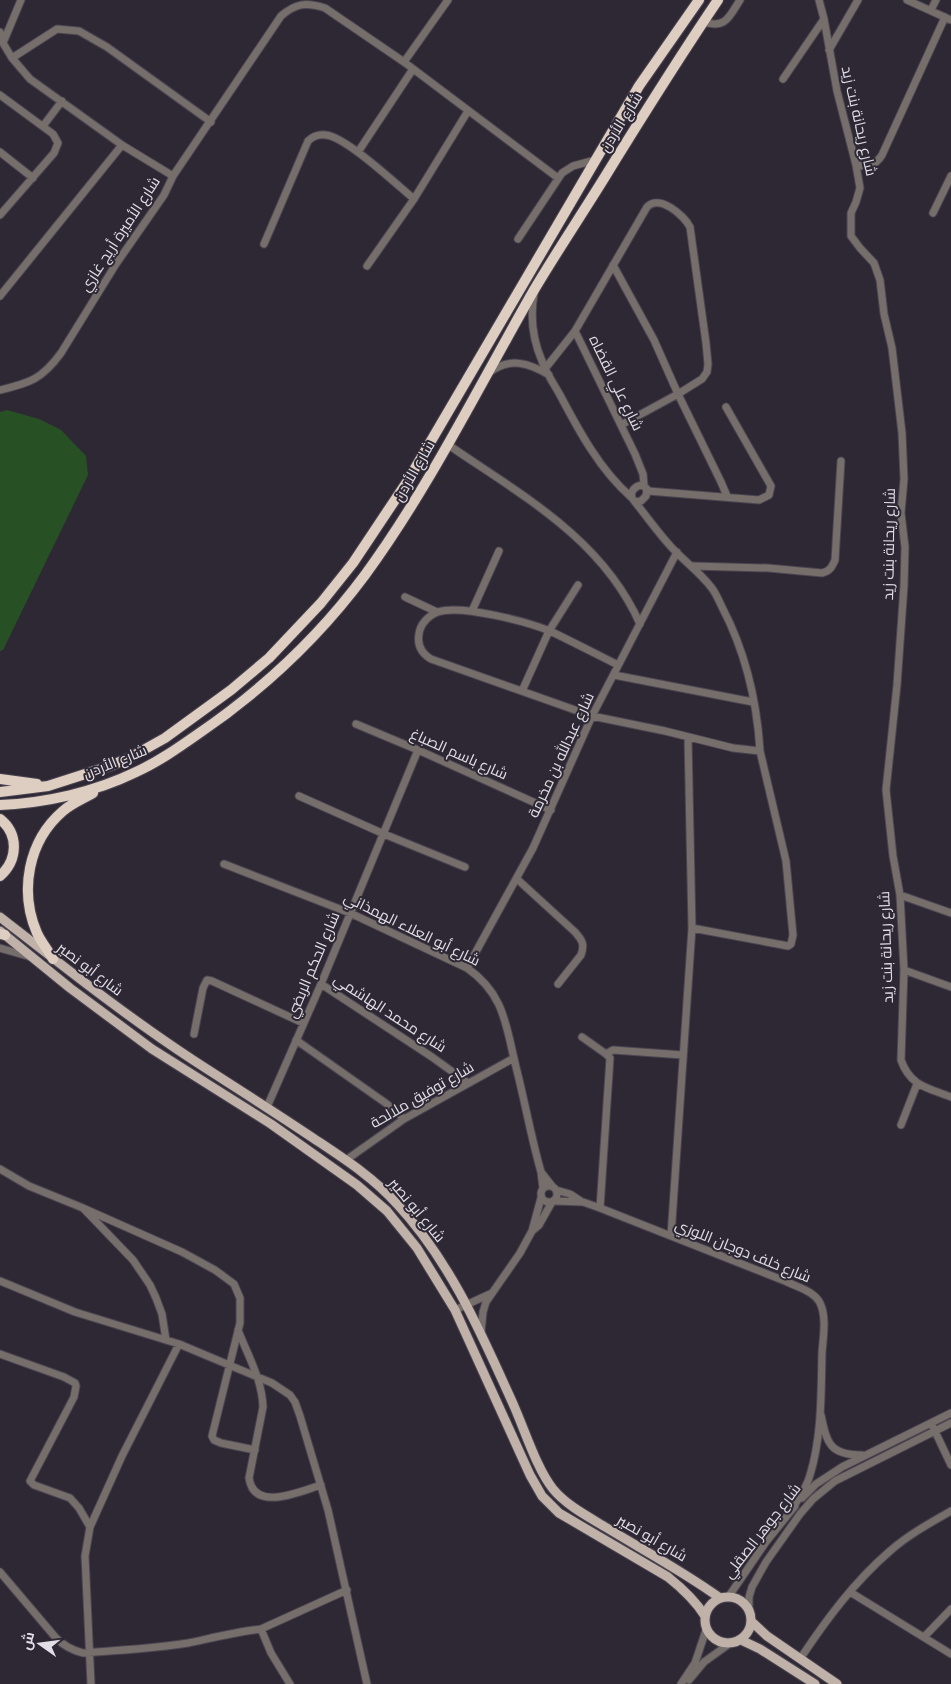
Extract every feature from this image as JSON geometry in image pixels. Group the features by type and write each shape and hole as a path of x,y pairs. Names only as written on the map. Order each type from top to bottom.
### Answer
{"highway":[{"name":"شارع الأردن","path":"0,792 48,786 110,766 131,757 165,738 231,690 268,658 321,603 353,563 407,482 639,86 699,0"},
{"name":"شارع الأردن","path":"0,805 46,800 72,794 135,773 162,759 221,719 260,688 332,615 364,576 417,498 535,289 718,0"},
{"path":"0,779 48,786"},
{"path":"53,959 38,935 29,908 27,883 31,861 40,840 59,815 102,785"},
{"path":"0,819 11,833 14,849 9,865 0,876"}],"main road":[{"name":"شارع أبو نصير","path":"0,917 53,959 160,1038 267,1107 378,1184 410,1218 433,1250 466,1304 481,1333 537,1459 549,1483 558,1495 584,1514 724,1597"},
{"name":"شارع أبو نصير","path":"2,933 152,1048 271,1124 366,1192 387,1211 417,1248 455,1310 530,1475 542,1496 559,1514 682,1587 705,1616"},
{"path":"752,1622 746,1635 741,1640 729,1644 718,1642 711,1637 706,1630 705,1616 710,1605 724,1597 737,1598 748,1608 752,1622 767,1636 836,1684"},
{"path":"741,1640 765,1652 815,1684"}],"street":[{"path":"2,44 21,0"},
{"path":"404,62 448,0"},
{"path":"703,22 714,25 721,24 726,21 740,0"},
{"name":"شارع ريحانة بنت زيد","path":"819,0 837,91 860,188 852,212 851,236 874,263 880,280 884,314 892,348 902,433 904,478 901,513 905,547 904,586 897,685 886,790 893,856 900,896 904,970 901,1060 905,1071 917,1084"},
{"path":"829,50 858,0"},
{"path":"856,165 869,166 882,156 948,18 908,0"},
{"path":"931,10 936,0"},
{"path":"173,176 281,16 290,9 300,5 312,4 325,8 441,88 468,111 558,178"},
{"path":"783,80 824,19"},
{"path":"12,58 57,29 79,31 107,46 211,122"},
{"name":"شارع الأميرة أريج غازي","path":"0,32 2,44 30,80 122,144 173,176 164,195 116,264 62,353 52,366 34,380 0,390"},
{"path":"358,152 413,69"},
{"path":"0,95 53,134 58,143 54,153 34,178 1,212"},
{"path":"43,126 62,101"},
{"path":"367,266 414,200 468,111"},
{"path":"264,244 308,140 313,136 331,136 358,152 414,200"},
{"path":"0,296 122,144"},
{"path":"0,152 34,178"},
{"path":"518,238 562,173 573,166 595,160"},
{"path":"933,213 949,186 951,176"},
{"name":"شارع علي القضاه","path":"646,488 640,466 575,331 647,207 653,203 662,203 682,216 690,227 708,364 707,372 702,379 678,394"},
{"path":"613,265 654,340 727,496"},
{"path":"535,289 532,312 537,347 544,370 572,419 607,473 633,499 676,552 693,566 713,589 740,646 753,702 760,751 786,861 792,941 788,946 692,928"},
{"path":"544,370 575,331"},
{"path":"488,373 496,367 518,362 544,370"},
{"path":"621,424 678,394"},
{"path":"633,499 631,493 635,488 759,500 769,495 771,486 726,407"},
{"path":"447,444 553,516 594,553 631,604 640,624"},
{"path":"693,566 733,566 822,573 828,571 835,560 841,461"},
{"path":"633,499 644,499 646,488"},
{"path":"472,611 499,551"},
{"name":"شارع عبدالله بن مخرمة","path":"468,968 517,879 551,810 592,716 676,552"},
{"path":"522,691 549,631 578,585"},
{"path":"405,597 437,612"},
{"path":"618,665 549,631 472,611 450,610 437,612 427,619 419,630 418,644 424,654 431,659 592,716 733,748 760,751"},
{"path":"614,675 753,702"},
{"name":"شارع باسم الصباغ","path":"356,724 551,810"},
{"path":"671,1236 692,928 688,738"},
{"name":"شارع الحكم الربضي","path":"267,1107 302,1023 321,984 418,750"},
{"path":"299,796 384,834 466,867"},
{"name":"شارع أبو العلاء الهمذاني","path":"224,864 350,913 468,968 483,980 495,996 509,1030 543,1188"},
{"path":"517,879 582,940 581,955 558,984"},
{"path":"900,896 951,913"},
{"path":"0,948 31,957"},
{"path":"904,970 951,987"},
{"path":"194,1034 202,988 206,980 212,981 302,1023"},
{"name":"شارع محمد الهاشمي","path":"321,984 468,1083"},
{"path":"582,1037 610,1058 600,1208"},
{"path":"296,1040 387,1104 404,1119"},
{"path":"606,1054 613,1050 684,1055"},
{"name":"شارع توفيق ملالحة","path":"346,1160 404,1119 514,1058"},
{"path":"901,1125 917,1084 951,1097"},
{"path":"0,1170 29,1186 182,1252 229,1279 234,1284 240,1298 240,1323 212,1436 214,1440 221,1443 255,1450"},
{"name":"شارع أبو العلاء الهمذاني","path":"541,1172 554,1188"},
{"path":"481,1333 484,1309 492,1292 520,1253 532,1231 541,1198 540,1193 543,1188 554,1188 557,1195 539,1225 532,1231"},
{"name":"شارع خلف دوجان اللوزي","path":"554,1188 570,1194 583,1202 785,1281 815,1296 820,1302 824,1320 820,1407 811,1473 808,1483 792,1509"},
{"path":"541,1198 546,1202 553,1201"},
{"name":"شارع خلف دوجان اللوزي","path":"553,1201 583,1202"},
{"path":"83,1208 133,1260 150,1285 162,1314 166,1340"},
{"path":"0,1281 75,1312 179,1344 229,1364 282,1388 295,1402 321,1485 347,1590 367,1684"},
{"path":"455,1310 480,1300 492,1292"},
{"path":"238,1330 258,1376 263,1397 263,1408 249,1478 250,1487 259,1495 284,1497 321,1485"},
{"path":"91,1684 85,1556 90,1527 122,1456 179,1344"},
{"path":"0,1354 75,1382 74,1397 30,1481 34,1485 70,1498 79,1508 90,1527"},
{"name":"شارع خلف دوجان اللوزي","path":"820,1407 826,1437 832,1448 848,1455 864,1455"},
{"name":"شارع جوهر الصقلي","path":"724,1597 792,1509 822,1480 864,1455 951,1413"},
{"path":"931,1422 951,1465"},
{"name":"شارع جوهر الصقلي","path":"748,1608 752,1587 766,1562 813,1499 835,1481 951,1423"},
{"path":"800,1659 823,1624 850,1592 891,1550 914,1533 951,1511"},
{"path":"0,1572 61,1643 74,1651 89,1653 188,1642 261,1629 347,1590"},
{"path":"850,1592 951,1654"},
{"path":"924,1637 951,1609"},
{"path":"261,1629 271,1653 290,1684"},
{"path":"681,1684 695,1663 706,1630"},
{"path":"686,1684 704,1662 729,1644"}],"green space":[{"path":"7,410 39,419 61,430 86,456 88,475 3,650 0,651 0,412"}]}
